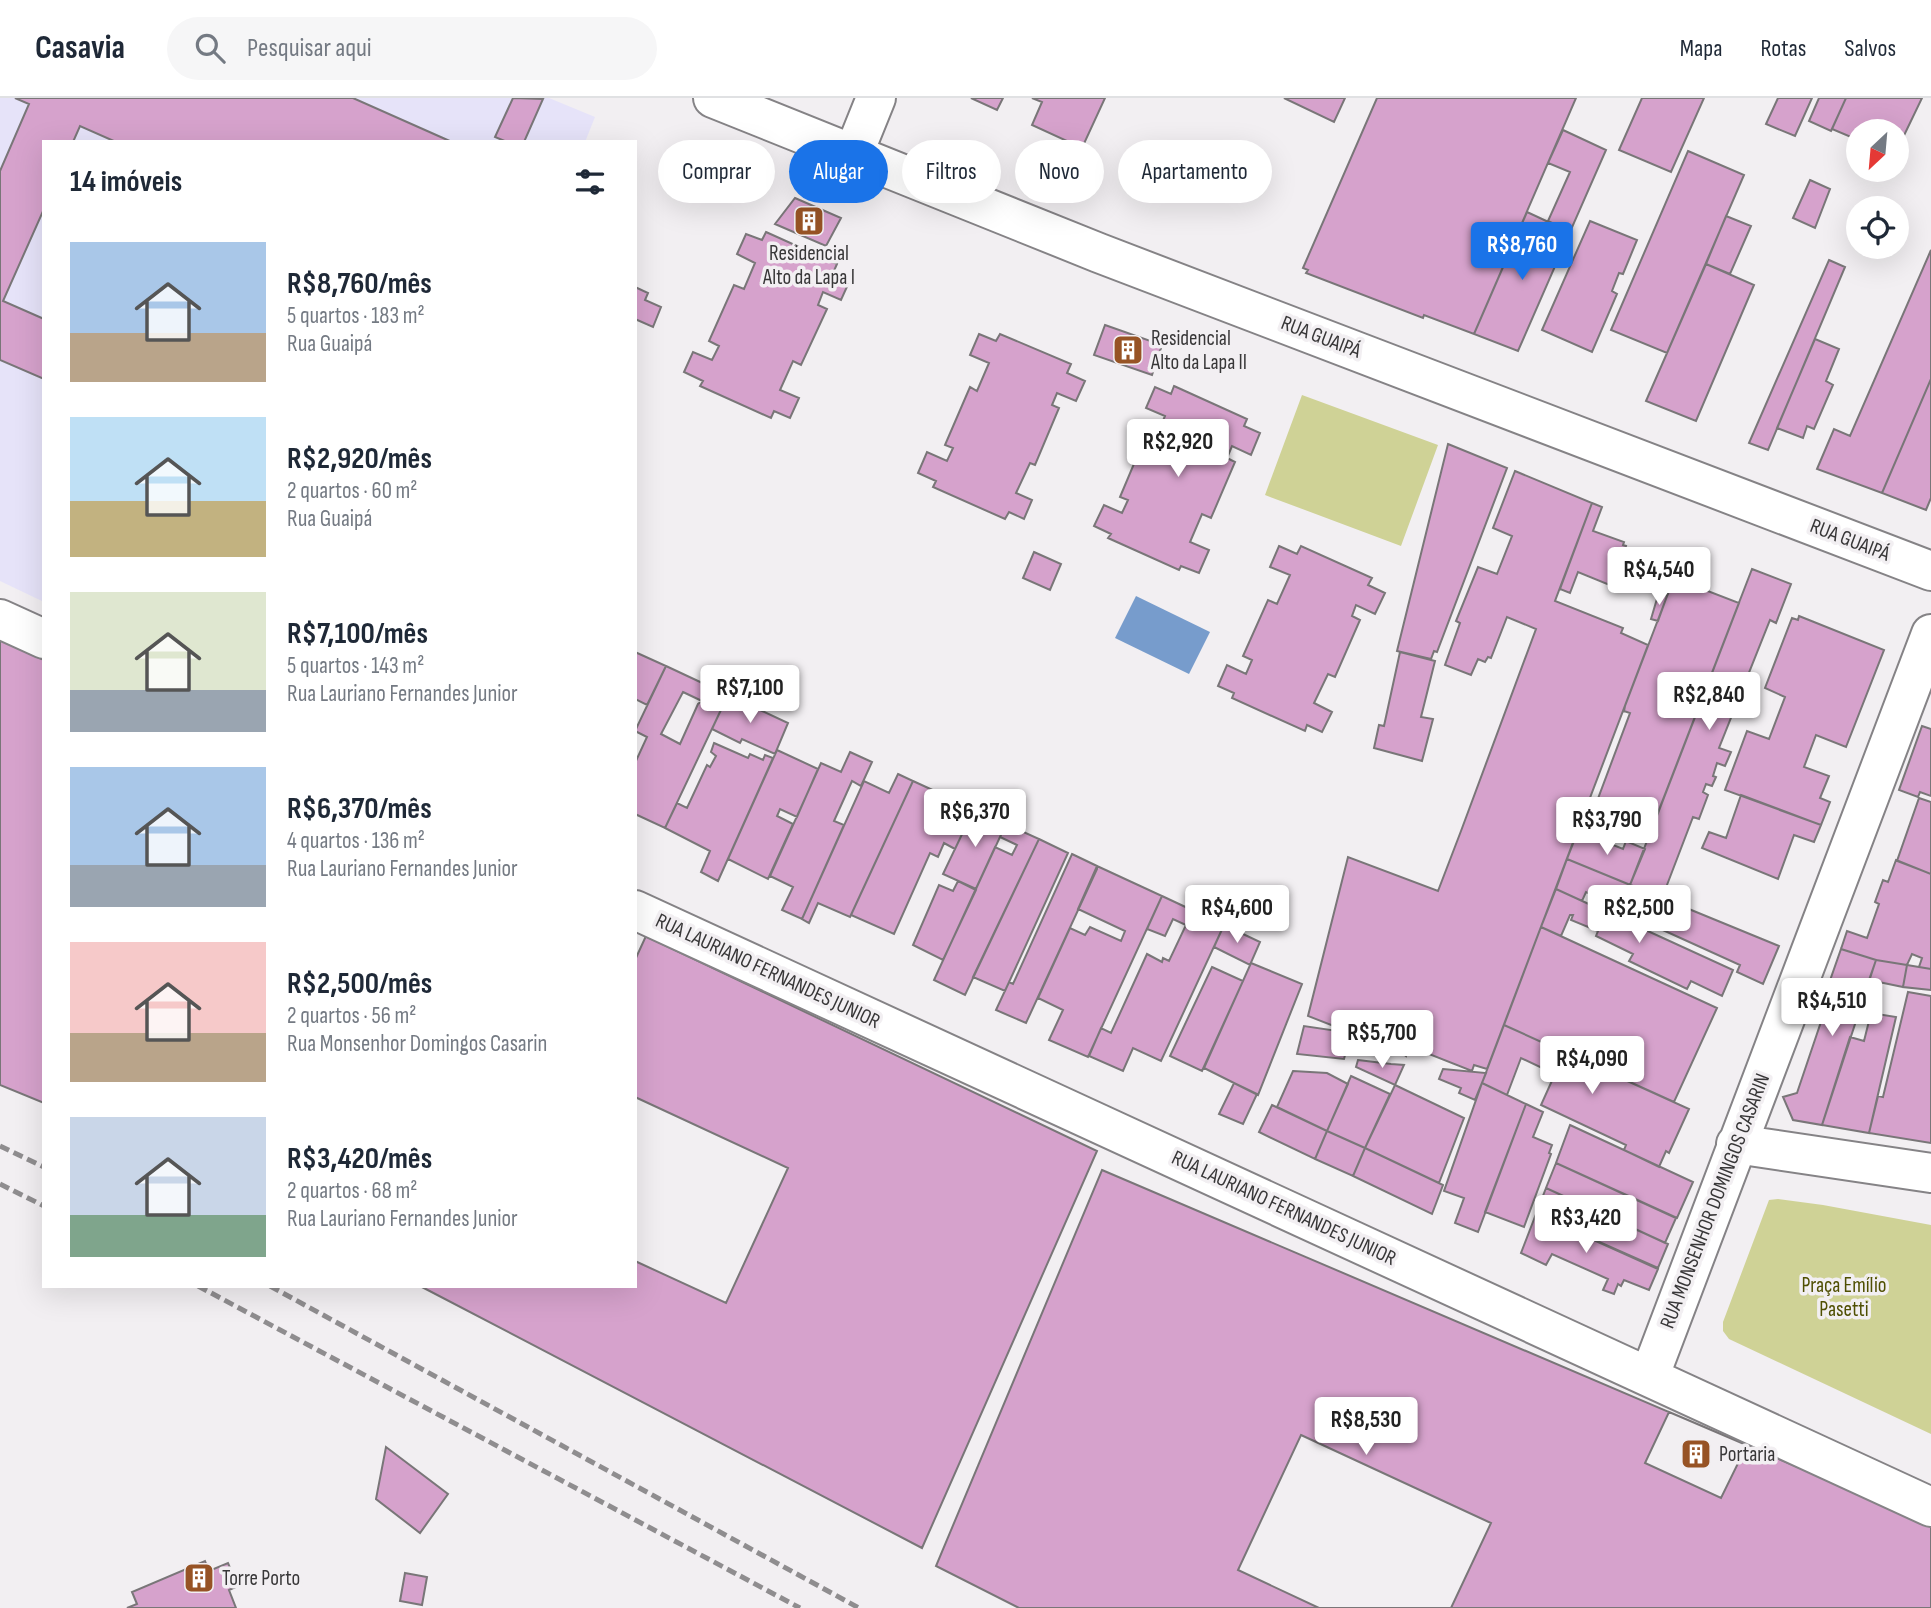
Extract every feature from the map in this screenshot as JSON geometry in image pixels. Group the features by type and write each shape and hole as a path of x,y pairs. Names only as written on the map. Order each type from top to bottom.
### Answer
{"street":[{"name":"RUA GUAIPÁ","path":"713,98 816,140"},
{"path":"859,140 876,98"},
{"name":"RUA GUAIPÁ","path":"888,169 1099,253 1931,571"},
{"path":"0,619 42,638"},
{"name":"RUA MONSENHOR DOMINGOS CASARIN","path":"1650,1376 1931,634"},
{"name":"RUA LAURIANO FERNANDES JUNIOR","path":"637,911 1931,1507"},
{"path":"1736,1144 1931,1173"}],"shaded area":[{"path":"0,98 549,98 595,117 586,140 42,140 42,601 0,581"}],"green space":[{"path":"1302,395 1438,445 1401,546 1265,495"},
{"name":"Praça Emílio Pasetti","path":"1778,1199 1931,1225 1931,1434 1729,1339 1723,1331 1723,1322 1769,1200"}],"water":[{"path":"1136,596 1210,632 1189,674 1115,638"}],"building":[{"path":"15,98 353,98 448,140 112,140 80,126 74,140 42,140 42,213 3,301 42,318 42,378 0,360 0,171 29,104"},
{"path":"513,98 543,99 525,140 502,140 495,137"},
{"path":"971,98 1003,98 997,110"},
{"path":"1032,98 1105,98 1086,140 1065,140 1032,125 1042,102"},
{"path":"1284,98 1345,98 1334,122"},
{"path":"1377,98 1576,98 1474,334 1424,315 1423,318 1306,273 1308,270 1303,268"},
{"path":"1642,98 1704,98 1671,172 1619,150"},
{"path":"1778,98 1812,98 1795,136 1766,124"},
{"path":"1819,98 1846,98 1831,131 1809,121"},
{"path":"1846,98 1922,98 1909,125 1909,119 1846,119 1846,135 1832,129"},
{"path":"1563,130 1606,150 1570,232 1548,221 1570,172 1548,163"},
{"path":"1688,151 1744,175 1667,353 1611,330"},
{"path":"1810,180 1830,189 1815,228 1793,218"},
{"name":"Residencial Alto da Lapa I","path":"791,203 806,203 841,218 826,246 775,224"},
{"path":"1527,212 1570,232 1518,351 1474,334"},
{"path":"1726,216 1751,226 1730,274 1706,264"},
{"path":"1590,221 1637,240 1623,274 1619,273 1612,291 1617,294 1592,352 1542,330"},
{"path":"766,232 837,264 833,273 850,280 841,300 823,292 818,305 827,309 801,365 793,361 780,390 799,398 790,418 774,411 771,418 700,386 703,381 684,372 693,352 712,360 719,346 709,341 734,285 744,289 755,263 737,254 746,234 762,240"},
{"path":"1931,250 1931,379 1882,493 1817,469 1834,429 1850,436"},
{"path":"1829,260 1845,267 1768,450 1749,443"},
{"path":"1706,264 1754,285 1696,421 1646,401"},
{"path":"637,288 648,293 645,300 661,307 653,327 637,320"},
{"name":"Residencial Alto da Lapa II","path":"1105,325 1162,345 1152,375 1094,355"},
{"path":"979,334 996,341 1000,334 1071,364 1067,373 1085,381 1076,401 1057,393 1052,405 1059,408 1035,465 1030,463 1016,493 1032,500 1024,519 1009,512 1005,519 933,487 936,481 918,473 927,452 947,461 953,448 945,445 970,387 977,391 989,363 970,355"},
{"path":"1815,339 1839,349 1826,381 1833,385 1814,429 1807,426 1803,438 1777,428"},
{"path":"1931,379 1931,498 1926,510 1882,493"},
{"path":"1174,386 1247,419 1244,426 1260,433 1251,455 1232,446 1227,458 1235,462 1211,518 1202,514 1190,542 1209,550 1199,573 1181,566 1179,570 1108,538 1111,534 1094,526 1104,505 1122,513 1128,500 1120,497 1144,440 1153,444 1165,416 1146,408 1155,387 1171,394"},
{"path":"1448,444 1507,468 1437,652 1434,651 1431,659 1397,651"},
{"path":"1515,471 1592,503 1555,601 1623,628 1621,633 1648,645 1487,1069 1474,1065 1472,1071 1409,1046 1406,1056 1397,1049 1351,1033 1344,1059 1297,1054 1304,1026 1337,1031 1339,1028 1308,1016 1348,857 1438,891 1461,831 1536,629 1507,617 1491,658 1488,657 1485,662 1478,659 1471,675 1445,665 1460,623 1456,621 1478,567 1497,574 1512,536 1493,528"},
{"path":"1592,503 1602,507 1593,531 1624,542 1623,545 1626,546 1612,586 1578,572 1570,593 1560,589"},
{"path":"1279,546 1297,554 1301,546 1372,578 1368,585 1385,593 1375,614 1356,605 1352,616 1360,620 1335,677 1328,674 1314,703 1332,712 1322,732 1307,725 1305,731 1232,698 1234,693 1218,686 1227,665 1246,674 1252,660 1243,656 1268,600 1277,604 1290,575 1270,567"},
{"path":"1670,550 1683,554 1668,594 1655,588"},
{"path":"1034,552 1061,564 1050,590 1023,578"},
{"path":"1752,569 1791,584 1776,623 1770,620 1719,748 1731,752 1725,766 1717,763 1712,786 1706,784 1703,792 1708,795 1699,819 1693,817 1662,898 1630,885"},
{"path":"1674,578 1739,603 1650,834 1593,812 1630,713 1624,711 1625,706"},
{"path":"1659,592 1667,596 1658,621 1651,619"},
{"path":"1799,616 1884,650 1846,747 1816,735 1804,767 1829,776 1820,798 1830,802 1821,825 1725,790 1747,731 1769,739 1785,697 1765,688 1792,618 1798,620"},
{"path":"0,640 42,659 42,1102 0,1085"},
{"path":"1400,652 1435,661 1421,717 1433,719 1422,761 1374,748 1379,725 1384,726"},
{"path":"637,653 666,666 647,705 637,700"},
{"path":"666,666 728,695 665,828 637,815 637,759 647,737 637,732 637,727","holes":["683,692 702,701 698,704 680,744 661,734"]},
{"path":"728,695 788,723 775,754 742,739 740,743 712,729"},
{"path":"1922,726 1931,729 1931,796 1920,792 1918,797 1899,790"},
{"path":"714,743 748,758 750,754 763,760 765,755 773,758 718,881 701,872 710,851 665,828 677,803 687,808 707,765 710,767 716,756 711,752"},
{"path":"777,750 818,769 797,817 780,809 777,816 793,824 768,879 728,859"},
{"path":"850,752 872,762 861,786 852,781 834,821 844,825 802,919 782,910 793,887 770,876 821,763 841,772"},
{"path":"898,774 913,781 850,917 818,903 809,923 802,919 864,781 889,793"},
{"path":"913,781 974,809 955,849 944,843 938,857 930,853 894,934 851,915"},
{"path":"1741,795 1821,825 1814,842 1794,835 1778,879 1702,848 1709,832 1726,838"},
{"path":"1919,798 1931,802 1931,874 1897,861"},
{"path":"974,809 1006,824 976,889 943,874"},
{"path":"1006,824 1039,839 965,995 934,980 995,847 1012,855 1017,845 1000,837"},
{"path":"1578,831 1623,849 1626,841 1645,849 1630,885 1567,859"},
{"path":"1039,839 1068,853 1005,991 973,977"},
{"path":"1072,854 1097,866 1097,869 1026,1023 996,1010 1009,982 1013,984"},
{"path":"1567,859 1779,946 1763,984 1737,972 1740,965 1654,926 1656,923 1586,892 1582,901 1556,889"},
{"path":"1896,860 1931,874 1931,969 1919,967 1922,958 1912,954 1907,965 1876,960 1841,949 1847,931 1867,938 1879,904 1875,902 1883,880 1888,882"},
{"path":"1097,866 1162,896 1088,1057 1049,1040 1063,1010 1038,998 1070,928 1085,935 1090,927 1121,941 1125,931 1078,909"},
{"path":"958,881 976,890 943,960 913,945 939,885 953,891"},
{"path":"1556,889 1733,970 1722,996 1691,981 1687,989 1629,961 1633,954 1596,936 1598,931 1571,920 1573,915 1570,915 1561,936 1541,927"},
{"path":"1162,896 1224,925 1161,1061 1133,1048 1123,1071 1089,1056 1101,1028 1111,1033 1147,954 1162,962 1163,958 1169,961 1186,925 1173,919 1165,936 1147,929"},
{"path":"1224,925 1260,942 1250,965 1214,947"},
{"path":"1541,927 1717,1008 1674,1102 1504,1025"},
{"path":"637,932 1097,1151 922,1548 424,1288 637,1288"},
{"path":"637,932 646,936 637,956"},
{"path":"1841,949 1876,960 1822,1125 1793,1120 1783,1097 1797,1093 1826,1007 1830,1009 1834,995 1826,992"},
{"path":"1876,960 1907,965 1903,987 1869,980"},
{"path":"1251,963 1302,984 1258,1095 1204,1068"},
{"path":"1907,965 1931,969 1931,990 1903,987"},
{"path":"1212,967 1243,981 1202,1071 1170,1056"},
{"path":"1908,992 1931,996 1931,1143 1869,1133 1878,1096 1883,1097"},
{"path":"1871,1013 1896,1017 1869,1133 1822,1125 1850,1037 1864,1041"},
{"path":"1504,1025 1689,1109 1669,1153 1666,1151 1659,1167 1624,1150 1626,1145 1541,1105 1555,1074 1521,1058 1507,1095 1482,1083"},
{"path":"1358,1060 1404,1065 1395,1085 1356,1067"},
{"path":"1443,1069 1486,1073 1475,1100 1459,1093 1461,1088 1439,1079"},
{"path":"1293,1071 1327,1073 1348,1084 1327,1131 1277,1107"},
{"path":"1351,1076 1390,1094 1365,1148 1327,1131"},
{"path":"1234,1083 1257,1094 1243,1124 1219,1114"},
{"path":"1482,1083 1526,1104 1478,1232 1455,1223 1464,1198 1444,1191"},
{"path":"1395,1085 1464,1118 1439,1183 1365,1148"},
{"path":"637,1098 788,1168 726,1303 637,1262"},
{"path":"1526,1104 1543,1112 1533,1137 1552,1145 1524,1227 1485,1212"},
{"path":"1272,1105 1327,1131 1315,1159 1259,1132"},
{"path":"1570,1125 1693,1182 1677,1218 1556,1163"},
{"path":"1327,1131 1365,1148 1353,1176 1315,1159"},
{"path":"1365,1148 1443,1185 1432,1214 1353,1176"},
{"path":"1556,1163 1676,1218 1665,1243 1546,1188"},
{"path":"1102,1170 1931,1524 1931,1608 1019,1608 936,1566"},
{"path":"1546,1188 1668,1244 1658,1268 1536,1214"},
{"path":"1536,1214 1658,1269 1649,1290 1624,1280 1621,1286 1618,1284 1614,1294 1603,1290 1608,1279 1552,1254 1546,1265 1521,1253"},
{"name":"Portaria","path":"1669,1412 1747,1445 1721,1498 1645,1463"},
{"path":"1301,1435 1491,1523 1451,1608 1319,1608 1238,1570"},
{"path":"386,1447 448,1494 420,1533 376,1499"},
{"name":"Torre Porto","path":"205,1561 209,1571 228,1563 238,1586 229,1590 236,1608 127,1608 137,1604 132,1592"},
{"path":"405,1573 427,1577 422,1605 400,1601"}],"railway":[{"path":"0,1146 42,1166"},
{"path":"0,1184 42,1205"},
{"path":"202,1288 800,1608"},
{"path":"274,1288 859,1608"}],"place":[{"name":"Residencial Alto da Lapa I","path":"809,221"},
{"name":"Residencial Alto da Lapa II","path":"1128,350"},
{"name":"Portaria","path":"1696,1454"},
{"name":"Torre Porto","path":"199,1578"}]}
